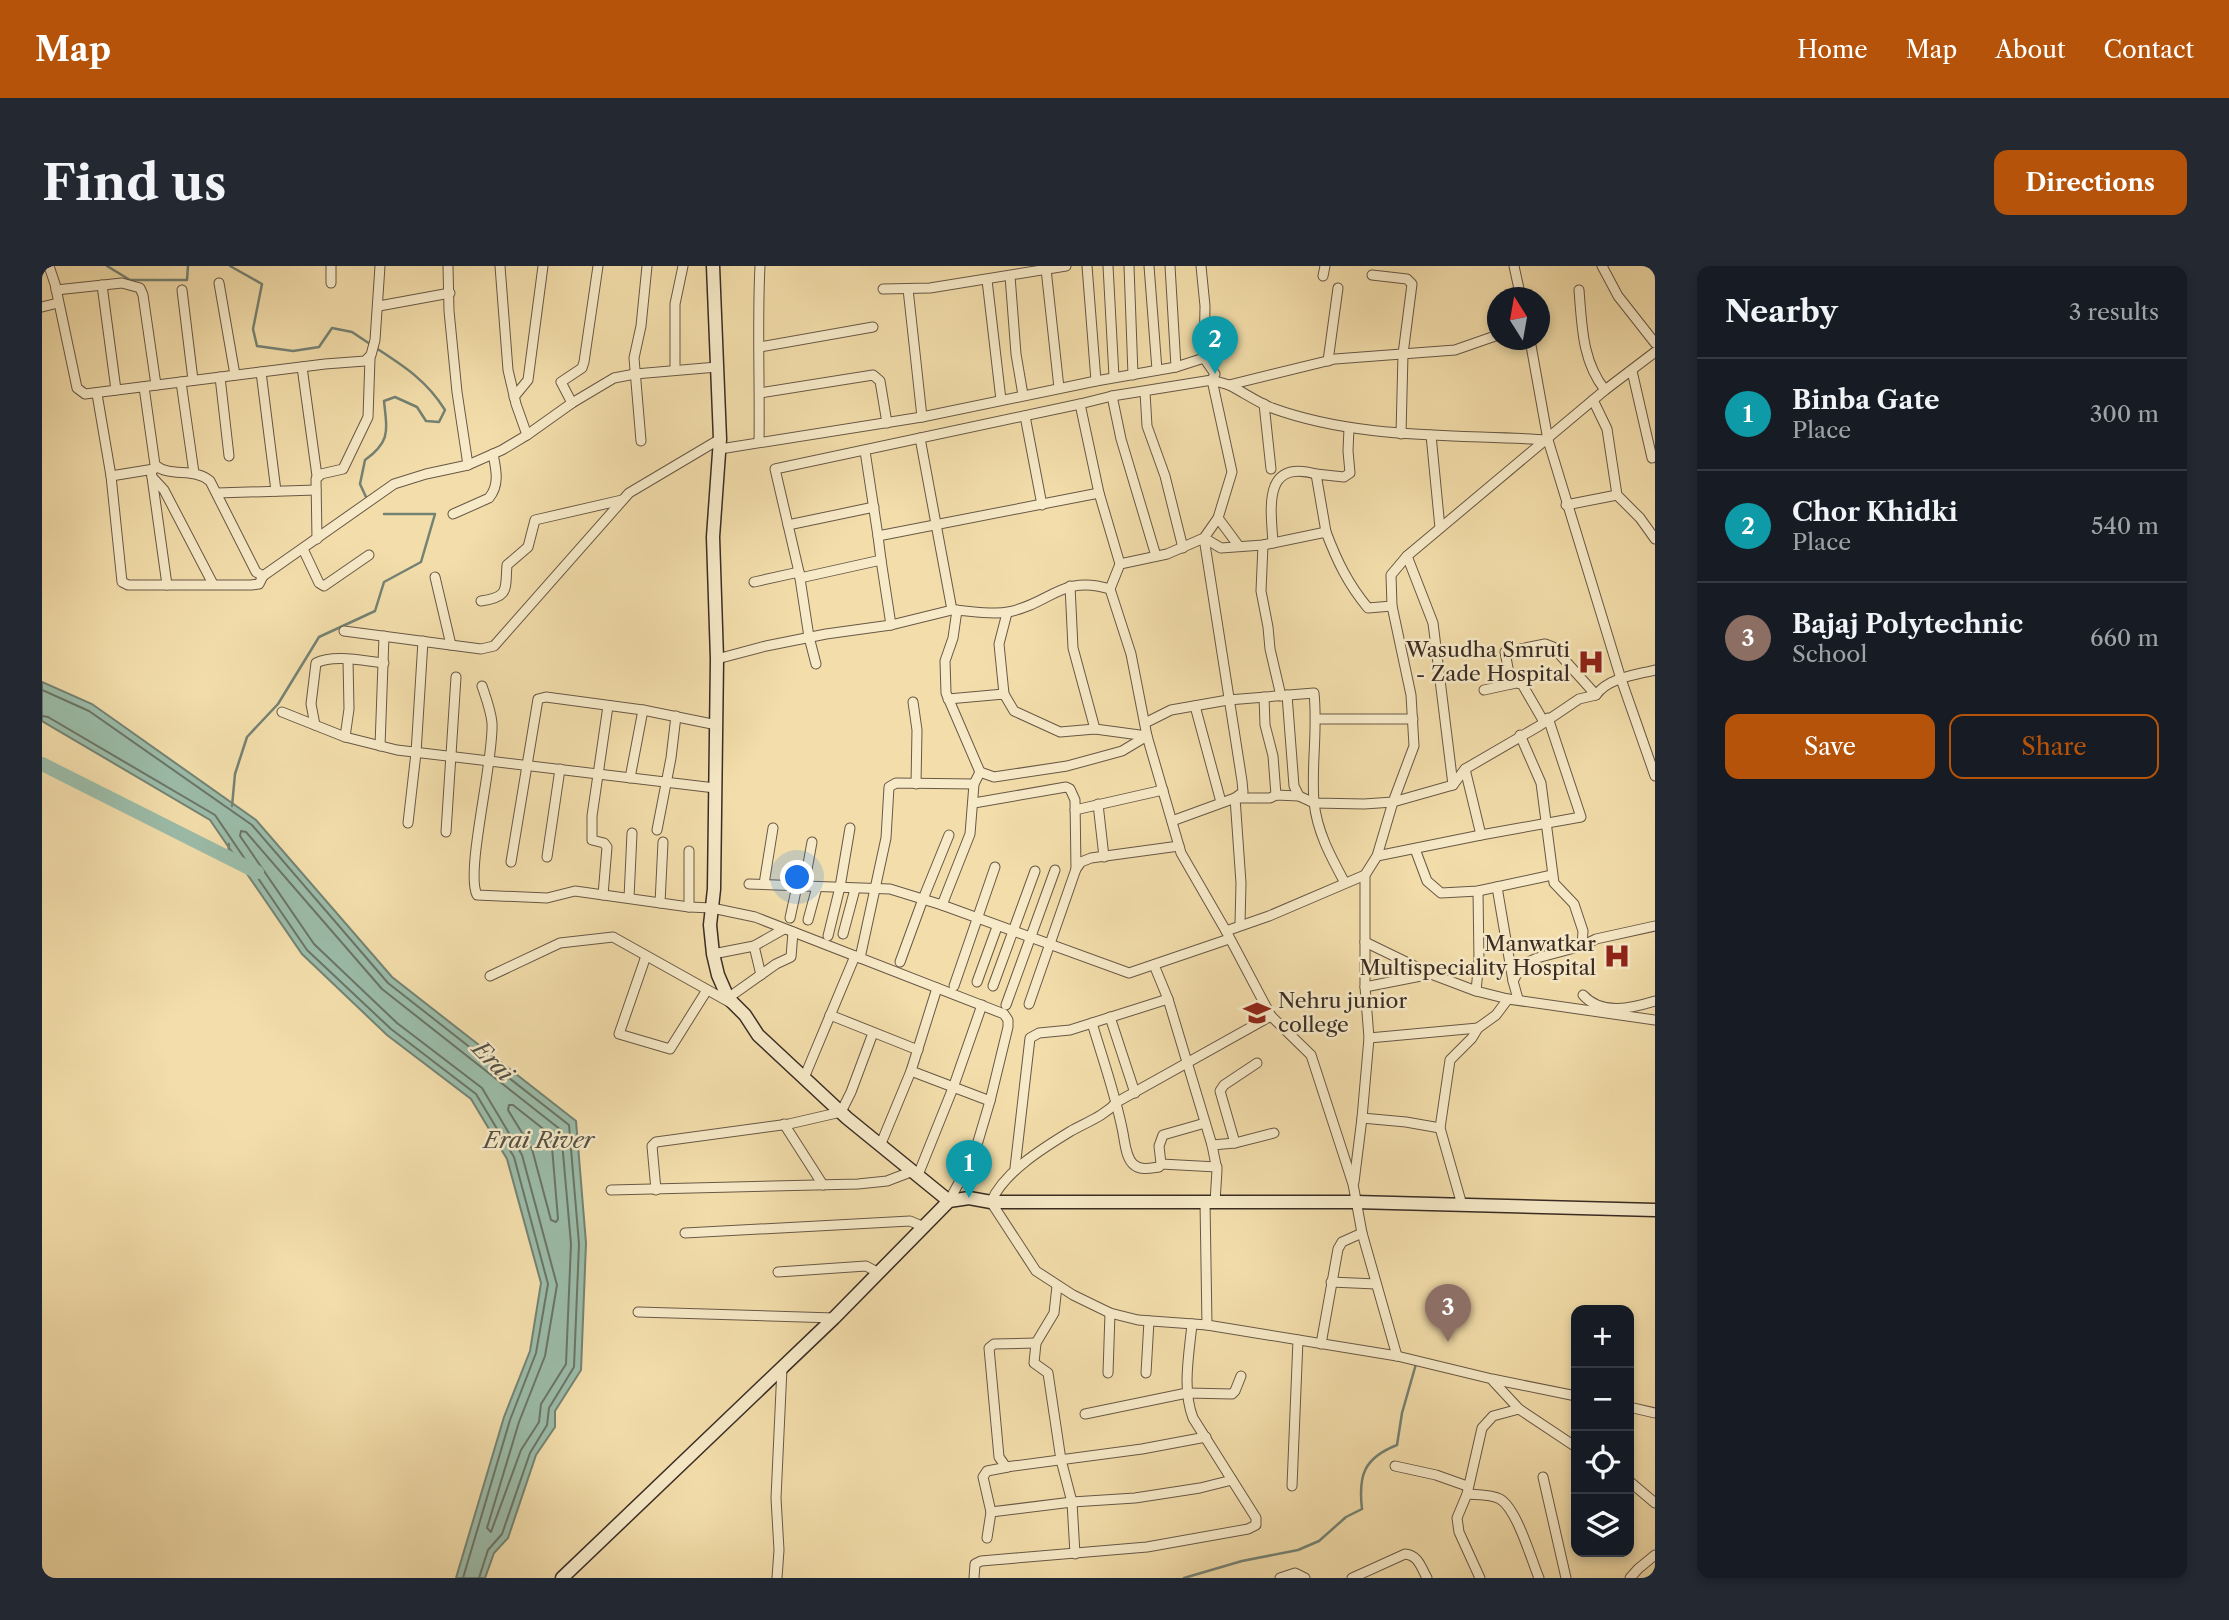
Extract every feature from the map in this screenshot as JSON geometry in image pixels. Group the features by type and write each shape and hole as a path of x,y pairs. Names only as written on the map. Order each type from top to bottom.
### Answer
{"main road":[{"path":"713,266 720,444 713,537 717,725 710,925 718,975 732,1002 745,1015 758,1035 880,1146 949,1201"},
{"path":"562,1578 834,1318 949,1201 969,1198 991,1202 1355,1202 1655,1210"}],"street":[{"path":"49,266 77,388 83,394 362,361 371,356"},
{"path":"331,266 331,283"},
{"path":"317,476 344,468 368,417 371,356 379,306 380,266"},
{"path":"448,266 449,311 457,392 468,466"},
{"path":"500,266 508,370 527,435"},
{"path":"514,397 528,380 543,266"},
{"path":"572,403 561,382 582,368 584,362 598,266"},
{"path":"641,441 634,358 641,326 647,266"},
{"path":"675,370 675,304 683,266"},
{"path":"759,442 760,266"},
{"path":"883,289 930,288 1066,266"},
{"path":"1087,266 1096,381"},
{"path":"1108,266 1114,377"},
{"path":"1129,266 1133,375"},
{"path":"1149,266 1157,370"},
{"path":"1170,266 1177,366"},
{"path":"1120,564 1156,556 1205,538 1218,517 1232,472 1213,380 1215,374 1203,358 1205,306 1201,266"},
{"path":"1514,266 1519,287"},
{"path":"1602,266 1618,296 1655,343"},
{"path":"1046,269 1059,388"},
{"path":"1010,275 1016,354 1023,395"},
{"path":"1372,275 1407,279 1411,282 1403,354 1401,434"},
{"path":"987,280 1001,400"},
{"path":"219,283 235,375"},
{"path":"56,290 128,284 142,291 156,385"},
{"path":"102,285 116,390"},
{"path":"1328,361 1338,288"},
{"path":"908,289 922,417"},
{"path":"183,290 193,380"},
{"path":"1579,290 1586,356 1596,379 1605,390"},
{"path":"379,306 450,293"},
{"path":"42,307 58,303"},
{"path":"760,347 873,327"},
{"path":"1229,385 1328,361 1455,350 1487,339"},
{"path":"1532,350 1548,440 1566,505 1655,776"},
{"path":"1353,1184 1362,1118 1368,1038 1365,875 1377,856 1414,746 1411,695 1392,606 1391,575 1407,556 1440,528 1605,390 1655,352"},
{"path":"344,631 486,649 502,639 629,493 720,444 759,442 922,417 1177,366 1203,358"},
{"path":"302,366 317,476 317,539"},
{"path":"97,394 111,476 122,582 128,585 254,585 394,484 426,474 468,466 493,454 614,378 717,367"},
{"path":"1632,371 1652,458"},
{"path":"261,372 276,491"},
{"path":"760,393 876,376 880,381 887,423"},
{"path":"220,377 229,456"},
{"path":"816,664 809,637 800,575 775,469 1112,396 1213,380 1229,385 1264,404 1349,428 1401,434 1548,440"},
{"path":"181,382 194,473"},
{"path":"144,387 167,585"},
{"path":"1144,392 1147,426 1165,476 1182,548"},
{"path":"1112,396 1121,439 1156,556"},
{"path":"1593,400 1607,429 1617,495 1640,518 1655,539"},
{"path":"1080,404 1099,493 1120,564 1110,589 1131,654 1147,736 1179,846 1271,1016 1311,1055 1353,1184 1362,1233 1397,1356"},
{"path":"1264,404 1271,469"},
{"path":"1025,416 1042,505"},
{"path":"1299,796 1294,786 1284,696 1270,649 1261,591 1271,496 1278,481 1285,475 1306,471 1344,477 1350,473 1349,428"},
{"path":"1431,435 1440,528"},
{"path":"920,438 954,610 953,639 945,661 948,699 980,772 993,777 1067,766 1122,751 1147,736"},
{"path":"865,450 891,625"},
{"path":"453,514 489,498 493,493 496,488 496,471 493,454"},
{"path":"111,476 154,472 194,473 208,479 256,572 263,576"},
{"path":"154,472 213,584"},
{"path":"1316,474 1326,532 1350,587 1368,608 1392,606"},
{"path":"217,493 316,490"},
{"path":"878,536 1099,493"},
{"path":"1566,505 1617,495"},
{"path":"481,601 499,598 504,593 507,565 528,547 535,520 622,500"},
{"path":"788,525 874,507"},
{"path":"1218,517 1238,545"},
{"path":"1205,538 1221,548 1268,544 1326,532"},
{"path":"1205,538 1243,792 1235,798"},
{"path":"303,549 319,583 324,586 369,555"},
{"path":"1407,556 1433,622 1453,785"},
{"path":"754,582 881,560"},
{"path":"435,576 451,645"},
{"path":"717,659 809,637 891,625 954,610 1007,612 1037,602 1070,586 1092,583 1110,589"},
{"path":"1070,586 1073,648 1095,729"},
{"path":"1007,612 999,644 1004,694 1014,711 1060,732 1095,729 1147,736"},
{"path":"380,746 384,636"},
{"path":"408,823 416,752 423,641"},
{"path":"1511,684 1505,652 1545,644 1553,647 1596,695"},
{"path":"315,725 311,704 316,663 324,660 348,660 384,663"},
{"path":"345,737 349,709 348,660"},
{"path":"1172,821 1235,798 1299,796 1314,803 1364,804 1393,802 1453,785 1465,769 1579,699 1596,695 1601,687 1621,678 1655,670"},
{"path":"446,832 457,677"},
{"path":"1377,856 1581,817 1546,720 1525,688 1519,683 1484,690"},
{"path":"482,687 492,723 490,761 473,875 477,895 547,898 569,890 712,908 755,917 1004,1014 1008,1022 990,1101 974,1155 949,1201"},
{"path":"1144,723 1171,710 1228,700 1314,693 1314,803 1325,846 1345,883"},
{"path":"948,699 1004,694"},
{"path":"511,862 538,699 546,697 643,710 717,725"},
{"path":"1264,697 1265,725 1273,756 1276,795"},
{"path":"913,702 918,730 916,784"},
{"path":"603,895 607,847 604,843 592,840 592,816 608,706"},
{"path":"1195,706 1221,802"},
{"path":"630,778 643,710"},
{"path":"282,712 345,737 380,746 715,788"},
{"path":"657,830 676,716"},
{"path":"1316,719 1412,719"},
{"path":"1520,735 1539,777 1554,883 1574,904 1583,931 1581,946"},
{"path":"547,857 560,769"},
{"path":"1465,769 1481,835"},
{"path":"942,905 971,834 974,784 980,772"},
{"path":"804,1079 857,957 877,888 886,838 889,787 893,784 974,784"},
{"path":"974,803 1066,787 1073,793 1076,869 1029,1004"},
{"path":"1075,810 1163,790"},
{"path":"1235,798 1241,883 1240,925"},
{"path":"1098,804 1104,857"},
{"path":"764,884 773,828"},
{"path":"828,936 850,828"},
{"path":"629,898 632,833"},
{"path":"900,962 949,835"},
{"path":"660,903 663,842"},
{"path":"790,918 812,842"},
{"path":"1076,869 1085,860 1179,846"},
{"path":"1415,849 1427,881 1441,893 1478,891 1552,875"},
{"path":"689,851 689,907"},
{"path":"954,986 995,867"},
{"path":"1006,1005 1055,870"},
{"path":"993,986 1035,871"},
{"path":"749,884 890,889 942,905 1121,972 1139,971 1228,935 1240,925 1269,916 1365,875"},
{"path":"808,920 817,887"},
{"path":"1462,1205 1440,1128 1450,1060 1478,1028 1513,999 1513,981 1497,887"},
{"path":"843,934 855,888"},
{"path":"1476,991 1479,960 1478,891"},
{"path":"1513,981 1522,965 1537,958 1596,939 1655,926"},
{"path":"976,982 998,927"},
{"path":"713,954 754,946 789,931"},
{"path":"490,976 549,946 571,940 613,937 732,1002 761,975 792,957 789,931"},
{"path":"1365,942 1431,974 1476,991 1655,1020"},
{"path":"754,946 761,975"},
{"path":"646,956 619,1034 670,1049 707,990"},
{"path":"1154,965 1168,999 1217,1167 1210,1202 1207,1325"},
{"path":"1365,987 1431,974"},
{"path":"880,1146 911,1071 937,988"},
{"path":"1583,995 1595,1004 1620,1010 1655,1001"},
{"path":"1015,1168 1029,1040 1036,1033 1062,1031 1168,999"},
{"path":"611,1190 873,1183 916,1173 953,1088 982,1005"},
{"path":"830,1015 918,1050"},
{"path":"1271,1016 1117,1102 1097,1118 1072,1130 1027,1163 1015,1168 997,1188 991,1202 1036,1272 1110,1313 1149,1321 1207,1325 1397,1356 1492,1380 1571,1395"},
{"path":"1110,1017 1135,1093"},
{"path":"1092,1023 1117,1102 1127,1153 1132,1163 1145,1169 1159,1167 1161,1164 1217,1167"},
{"path":"1368,1038 1478,1028"},
{"path":"656,1189 652,1146 654,1143 784,1124 841,1112 873,1033"},
{"path":"1235,1143 1220,1091 1224,1085 1257,1063"},
{"path":"911,1071 990,1101"},
{"path":"1362,1118 1440,1128"},
{"path":"1161,1164 1159,1146 1163,1135 1205,1123"},
{"path":"784,1124 823,1185"},
{"path":"1212,1145 1235,1143 1273,1133"},
{"path":"685,1234 910,1221 924,1227"},
{"path":"1321,1344 1340,1245 1362,1233"},
{"path":"778,1272 866,1266 879,1273"},
{"path":"1331,1282 1376,1284"},
{"path":"1058,1286 1054,1313 1036,1343 1034,1363 1048,1373 1061,1460 1072,1502 1075,1554"},
{"path":"638,1312 834,1318"},
{"path":"1108,1373 1110,1313"},
{"path":"1146,1373 1149,1321"},
{"path":"974,1578 975,1564 981,1561 1147,1547 1252,1528 1256,1525 1256,1518 1193,1418 1187,1393 1192,1324"},
{"path":"1292,1486 1298,1340"},
{"path":"1007,1467 999,1457 989,1348 993,1344 1036,1343"},
{"path":"777,1578 779,1550 776,1497 782,1368"},
{"path":"1084,1414 1187,1393 1232,1394 1241,1376"},
{"path":"1492,1380 1519,1409 1571,1444"},
{"path":"1634,1408 1655,1413"},
{"path":"1480,1578 1459,1532 1457,1518 1467,1490 1482,1428 1493,1416 1519,1409"},
{"path":"987,1538 991,1512 983,1477 987,1471 1206,1437"},
{"path":"1395,1466 1436,1475 1467,1490 1496,1497 1505,1503 1539,1578"},
{"path":"1543,1477 1566,1578"},
{"path":"991,1512 1072,1502 1135,1498 1232,1480"},
{"path":"1634,1485 1655,1503"},
{"path":"1352,1578 1405,1554 1413,1555 1417,1559 1427,1578"},
{"path":"1630,1578 1655,1555"},
{"path":"1280,1578 1295,1573 1305,1578"}],"water":[{"name":"Erai River","path":"42,682 92,704 256,820 392,977 576,1121 586,1243 581,1370 555,1411 555,1427 536,1455 508,1538 494,1553 485,1578 456,1578 504,1417 530,1351 541,1283 507,1159 471,1099 387,1035 302,954 210,820 42,721"}],"waterway":[{"path":"107,266 130,280 187,280 188,266"},
{"path":"230,266 262,284 253,329 257,346 293,351 319,347 332,328 352,332 370,344"},
{"path":"366,497 360,484 365,460 379,447 385,435 384,401 395,397 417,407 426,421 439,422 445,410 423,382 376,348"},
{"path":"232,806 235,774 247,737 278,704 319,637 375,611 384,582 421,562 435,514 384,514"},
{"name":"Erai","path":"42,764 257,872"},
{"path":"228,858 229,844"},
{"path":"1184,1578 1242,1561 1298,1550 1319,1541 1346,1517 1362,1509 1361,1486 1366,1469 1377,1456 1397,1445 1402,1413 1416,1364"}],"place":[{"name":"Chor Khidki","path":"1215,374"},
{"name":"Wasudha Smruti - Zade Hospital","path":"1591,662"},
{"name":"Manwatkar Multispeciality Hospital","path":"1617,956"},
{"name":"Nehru junior college","path":"1257,1013"},
{"name":"Binba Gate","path":"969,1198"},
{"name":"Bajaj Polytechnic","path":"1448,1342"}]}
